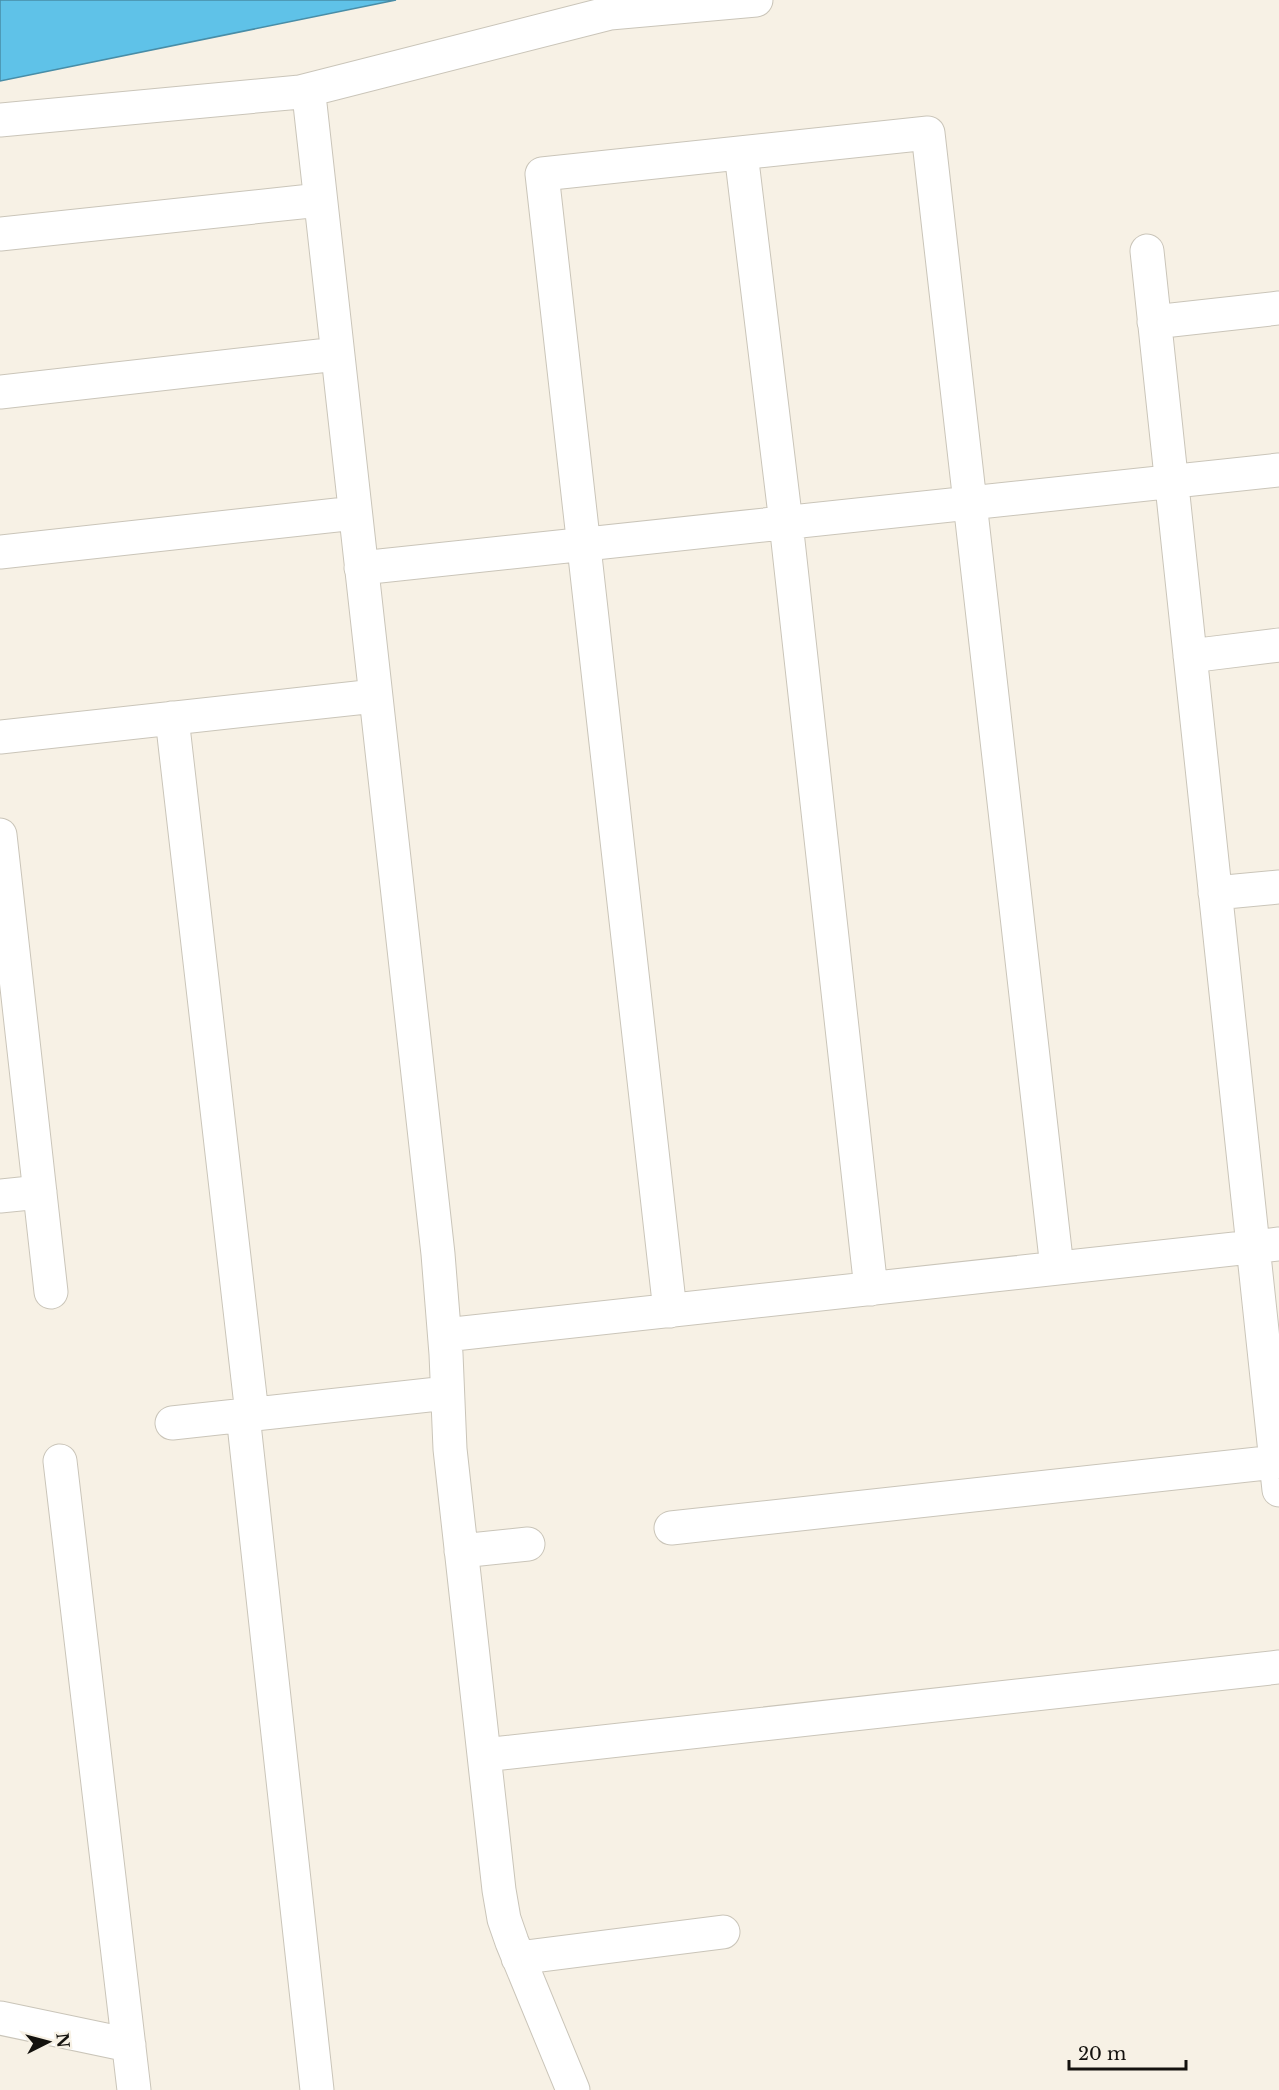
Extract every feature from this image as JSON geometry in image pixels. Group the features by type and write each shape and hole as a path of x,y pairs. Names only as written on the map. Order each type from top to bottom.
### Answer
{"street":[{"path":"0,120 300,92 610,13 756,0"},
{"path":"310,104 438,1254 445,1335 450,1449 501,1900 504,1919 573,2090"},
{"path":"670,1311 542,174 928,133 1057,1268"},
{"path":"741,153 786,523 871,1289"},
{"path":"0,234 320,200"},
{"path":"671,1528 1277,1476 1266,1246 1215,893 1147,251"},
{"path":"1154,322 1279,308"},
{"path":"0,392 337,354"},
{"path":"361,568 1279,470"},
{"path":"0,552 355,513"},
{"path":"1190,656 1279,645"},
{"path":"0,736 375,696"},
{"path":"172,718 248,1415 317,2090"},
{"path":"0,835 10,1009 40,1192 51,1292"},
{"path":"1215,893 1279,887"},
{"path":"0,1196 40,1192"},
{"path":"445,1335 1266,1246"},
{"path":"172,1424 447,1393"},
{"path":"60,1461 134,2090"},
{"path":"461,1551 528,1544"},
{"path":"484,1755 1279,1667"},
{"path":"519,1958 723,1932"},
{"path":"0,2018 129,2045"}],"water":[{"path":"0,0 396,0 0,81"}]}
